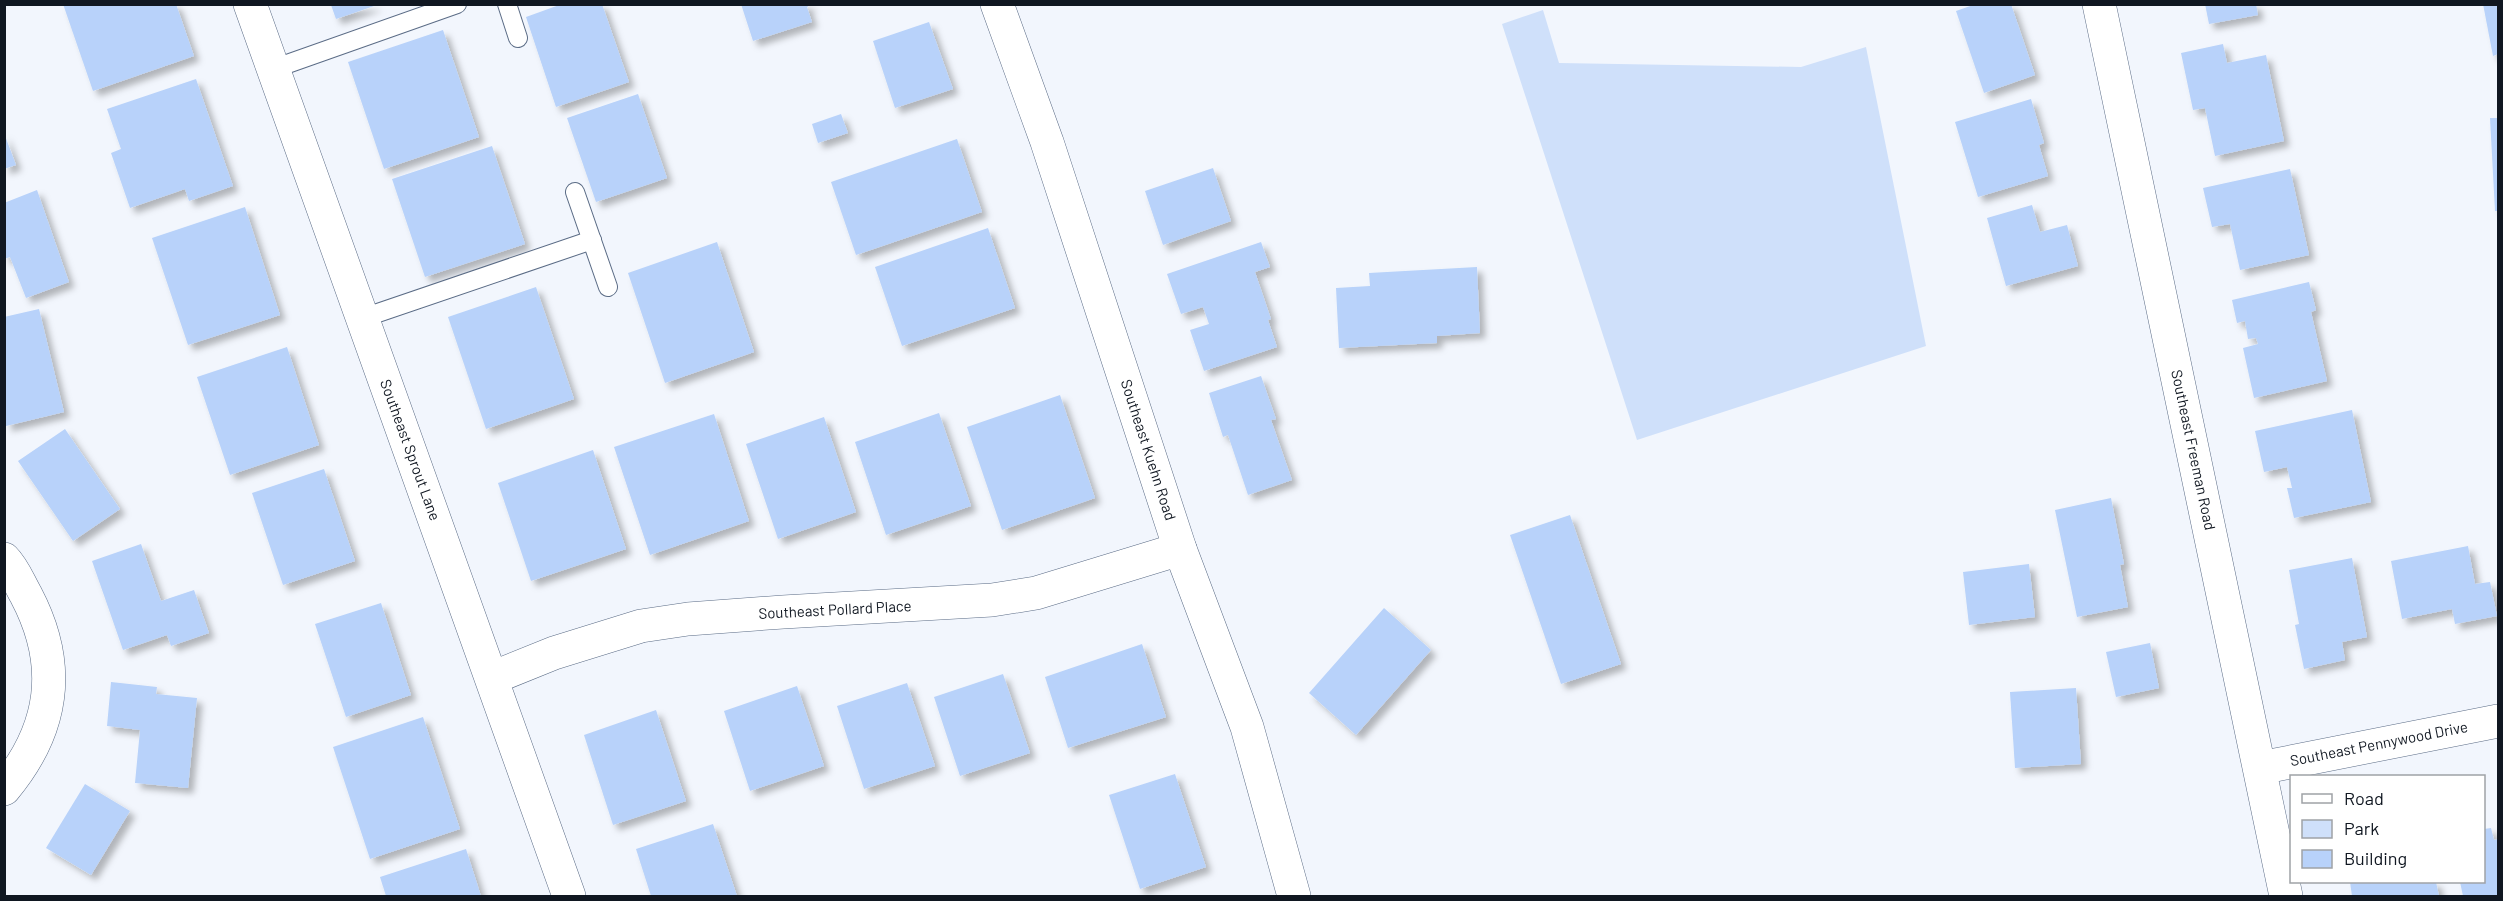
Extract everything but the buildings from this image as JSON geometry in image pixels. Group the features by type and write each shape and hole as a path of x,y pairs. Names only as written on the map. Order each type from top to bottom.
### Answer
{"street":[{"name":"Southeast Sprout Lane","path":"250,4 569,897"},
{"name":"Southeast Kuehn Road","path":"997,4 1047,142 1180,549 1247,727 1294,897"},
{"name":"Southeast Freeman Road","path":"2099,4 2286,897"},
{"name":"Southeast Pollard Place","path":"492,678 554,653 641,626 688,619 992,600 1036,593 1180,549"},
{"path":"4,559 35,612 50,668 45,715 24,765 4,789"},
{"name":"Southeast Pennywood Drive","path":"2260,768 2499,721"}],"lane":[{"path":"273,69 457,4"},
{"path":"507,4 518,38"},
{"path":"575,192 608,287"},
{"path":"363,318 592,240"}],"green space":[{"path":"1543,10 1559,63 1801,67 1866,47 1926,346 1637,440 1502,24"}]}
